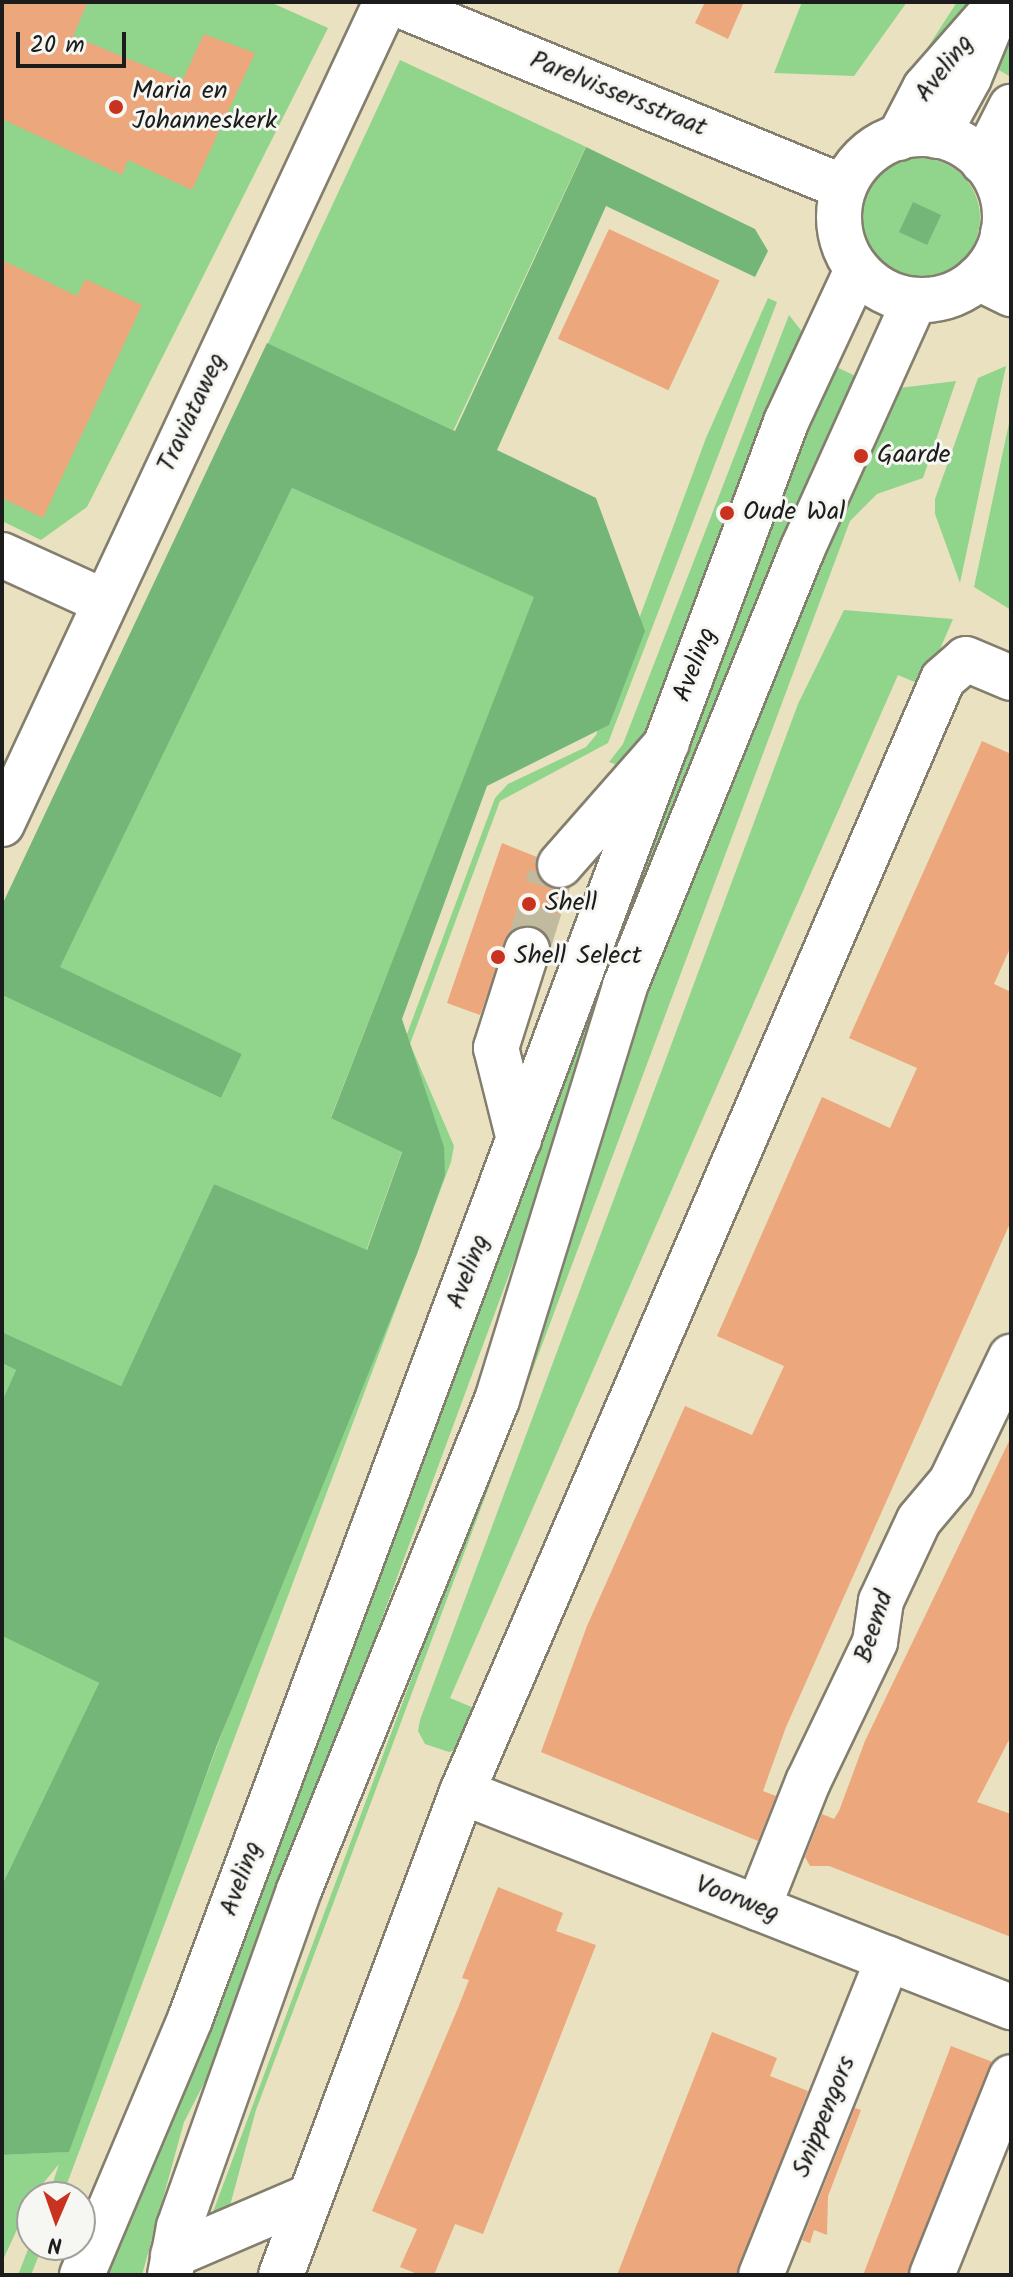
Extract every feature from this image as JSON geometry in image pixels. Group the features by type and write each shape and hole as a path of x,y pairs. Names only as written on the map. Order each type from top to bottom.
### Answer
{"street":[{"name":"Traviataweg","path":"2,824 386,2"},
{"name":"Parelvissersstraat","path":"392,2 844,187"},
{"name":"Aveling","path":"918,137 969,78 999,3"},
{"path":"983,162 1011,107"},
{"path":"918,137 962,145 983,162 1003,203 1007,235 991,263 994,286 915,300 878,288 857,270 841,237 844,187 866,156 918,137"},
{"name":"Aveling","path":"82,2275 190,2019 786,422 857,270"},
{"path":"172,2265 299,1890 497,1400 625,986 802,550 915,300"},
{"path":"2,555 105,602"},
{"path":"281,2275 306,2198 462,1792 937,693 954,665 966,659 1011,678"},
{"path":"560,865 667,743"},
{"path":"519,1140 496,1048 527,950"},
{"name":"Beemd","path":"758,1908 808,1782 875,1642 881,1601 919,1520 951,1482 1011,1357"},
{"name":"Voorweg","path":"462,1792 1011,2007"},
{"name":"Snippengors","path":"771,2272 888,1959"},
{"path":"932,2275 1011,2077"},
{"path":"172,2265 306,2198"}],"green space":[{"path":"2,2 270,2 328,28 87,507 41,540 2,521"},
{"path":"802,2 907,2 854,76 774,73"},
{"path":"957,2 974,2 939,54 928,47"},
{"path":"1011,29 1011,77 990,65"},
{"path":"400,60 586,147 454,430 268,344"},
{"path":"586,147 755,229 768,251 755,277 606,206 497,450 596,498 645,631 609,725 487,786 402,1019 444,1147 445,1175 417,1254 217,1745 69,2152 2,2155 2,1885 99,1683 2,1636 2,1401 16,1370 2,1363 2,1332 121,1386 214,1184 367,1250 402,1152 331,1118 534,597 292,488 60,967 242,1054 221,1098 2,995 2,905 267,343 455,431"},
{"path":"920,158 943,163 962,176 975,195 980,218 975,241 962,260 943,273 920,278 897,273 878,260 865,241 860,218 865,195 878,176 897,163"},
{"path":"913,202 941,215 927,245 899,232"},
{"path":"768,298 777,302 608,743 500,801 410,1044 454,1146 451,1162 68,2181 53,2181 59,2164 45,2181 16,2181 16,2232 2,2262 2,2155 65,2152 434,1168 404,1042 495,798 508,784 586,747 596,735 706,438"},
{"path":"789,315 811,343 718,535 632,767 607,786 615,764 609,762 623,744"},
{"path":"828,363 864,380 534,1207 225,2043 184,2122 142,2275 107,2275"},
{"path":"1006,366 960,583 935,514 935,499 978,378"},
{"path":"956,381 923,478 877,494 850,521 256,2110 225,2224 210,2220 453,1567 605,1105 772,663 899,388"},
{"path":"1011,414 1011,610 974,587"},
{"path":"292,488 535,597 331,1117 402,1151 366,1251 214,1184 121,1386 2,1332 2,995 221,1098 242,1054 59,968"},
{"path":"844,610 953,619 924,686 898,675 700,1125 450,1698 474,1708 458,1749 449,1752 425,1744 418,1731 420,1720 798,704"},
{"path":"2,1363 16,1370 2,1401"},
{"path":"2,1636 99,1683 2,1885"},
{"path":"23,2261 37,2261 31,2275 18,2275"}],"building":[{"name":"Maria en Johanneskerk","path":"2,2 88,2 73,36 182,81 204,34 255,53 192,190 128,160 122,175 2,119"},
{"path":"705,2 744,2 728,39 695,23"},
{"path":"609,229 720,281 668,390 558,339"},
{"path":"2,260 77,296 85,279 142,305 43,518 2,498"},
{"path":"982,741 1011,754 1011,946 994,984 1011,992 1011,1221 786,1727 763,1791 776,1796 758,1841 541,1752 587,1626 685,1406 752,1435 784,1366 717,1336 822,1097 890,1128 917,1068 849,1038"},
{"path":"502,843 537,857 536,872 544,884 570,888 549,940 534,926 510,932 480,1015 447,1003"},
{"path":"1011,1437 1011,1736 977,1802 1011,1814 1011,1937 829,1866 810,1866 805,1857 822,1814 834,1819 839,1811 865,1741"},
{"path":"498,1887 563,1913 556,1931 596,1945 483,2234 455,2224 434,2275 420,2275 400,2267 417,2229 372,2211 469,1980 462,1978"},
{"path":"712,2032 777,2058 770,2076 808,2091 737,2275 617,2275"},
{"path":"951,2046 992,2062 910,2275 863,2275"},
{"path":"855,2108 861,2110 828,2196 827,2235 814,2230 810,2243 802,2240"}],"tunnel":[{"path":"527,950 550,877 560,865"}],"place":[{"name":"Maria en Johanneskerk","path":"116,107"},
{"name":"Gaarde","path":"861,456"},
{"name":"Oude Wal","path":"727,513"},
{"name":"Shell","path":"529,904"},
{"name":"Shell Select","path":"498,957"}]}
